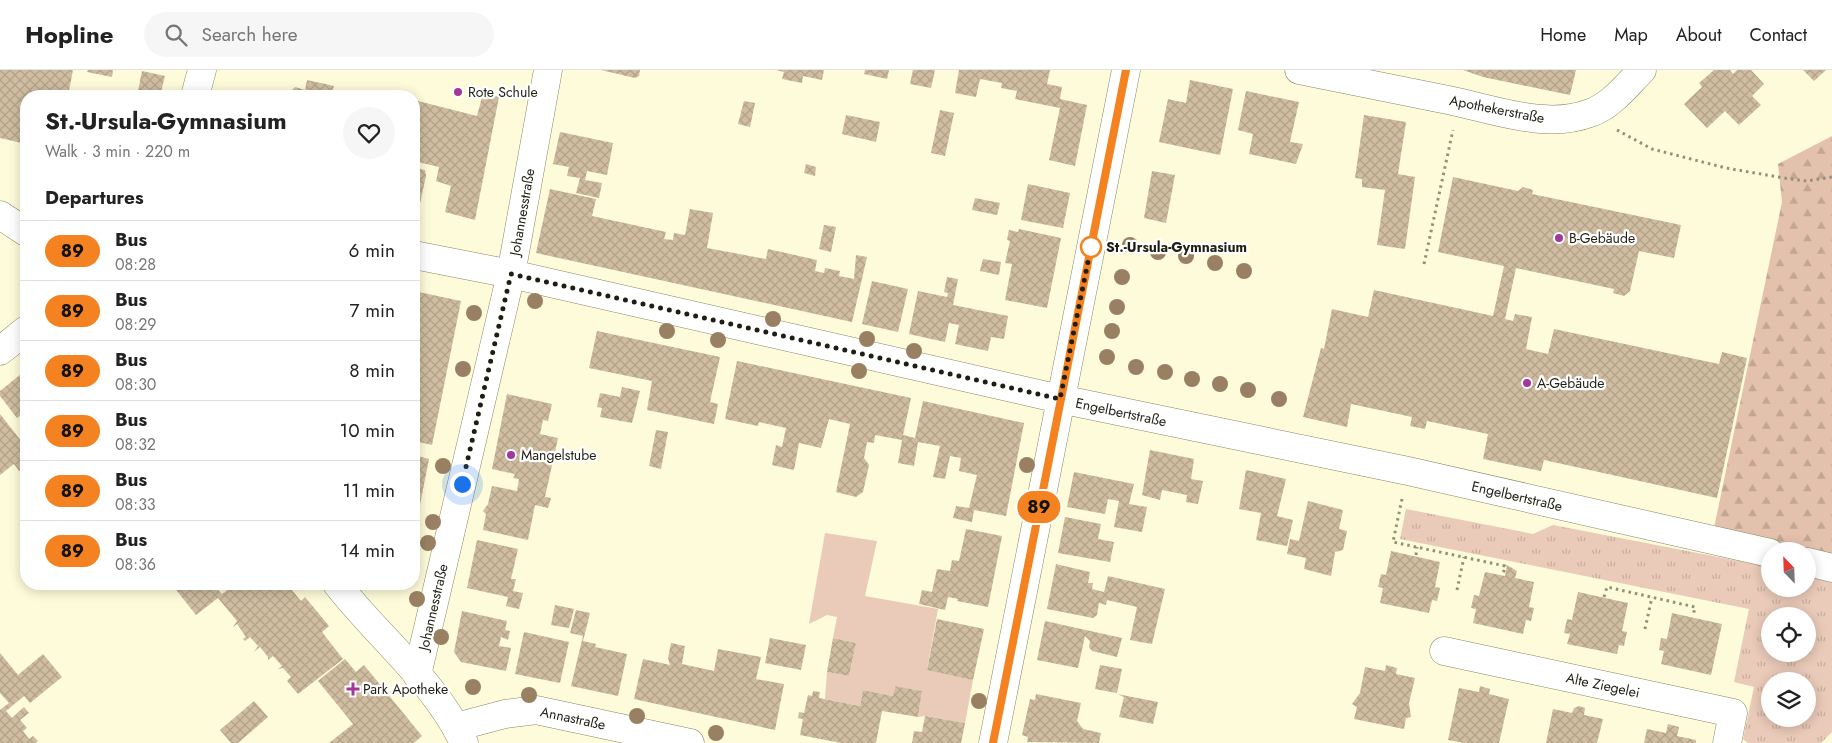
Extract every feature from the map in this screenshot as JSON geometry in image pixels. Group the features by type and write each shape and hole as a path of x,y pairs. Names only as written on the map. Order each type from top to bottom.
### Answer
{"street":[{"path":"197,90 202,70"},
{"name":"Johannesstraße","path":"417,675 511,274 548,70"},
{"path":"993,743 1126,70"},
{"name":"Apothekerstraße","path":"1299,70 1517,115 1556,120 1572,119 1605,106 1642,70"},
{"path":"0,214 20,228"},
{"name":"Engelbertstraße","path":"420,256 511,274 1060,399 1408,471 1761,551"},
{"path":"0,351 20,335"},
{"path":"1816,564 1832,568"},
{"path":"342,590 417,675 465,738"},
{"name":"Alte Ziegelei","path":"1444,651 1733,714 1727,743"},
{"name":"Annastraße","path":"465,738 505,714 536,710 690,743"}],"path":[{"path":"1424,264 1457,102"},
{"path":"1591,113 1638,143 1652,149 1726,168 1790,179 1807,180 1832,177"},
{"path":"1403,491 1393,542 1505,566 1503,575"},
{"path":"1416,555 1417,547"},
{"path":"1457,590 1464,557"},
{"path":"1604,597 1606,587 1695,607 1693,616"},
{"path":"1645,629 1652,597"}],"green space":[{"path":"1832,136 1832,555 1816,551 1816,542 1775,542 1714,528 1782,202 1778,164"},
{"path":"1406,509 1533,534 1553,525 1761,565 1761,598 1816,598 1816,575 1832,577 1832,732 1821,743 1748,743 1743,739 1754,687 1734,682 1749,609 1400,539"},
{"path":"825,533 877,541 865,596 938,609 927,669 973,680 965,723 925,716 918,717 922,691 895,686 893,696 863,690 860,706 825,699 827,672 849,676 856,643 833,638 837,617 827,615 809,624"}],"building":[{"path":"0,70 73,70 69,90 20,90 20,143 0,138"},
{"path":"88,70 113,70 112,77 87,72"},
{"path":"601,70 640,70 639,76 635,78"},
{"path":"776,70 824,70 822,80 803,76 802,83 782,79 784,72"},
{"path":"865,70 889,70 887,79 864,74"},
{"path":"913,70 935,70 931,88 910,84"},
{"path":"959,70 1050,70 1047,84 1062,87 1060,99 1087,105 1075,166 1049,160 1060,108 1015,99 1017,91 1001,88 1002,83 980,79 976,97 955,93"},
{"path":"1463,70 1576,70 1570,95 1483,77"},
{"path":"1714,70 1730,70 1733,74 1737,70 1751,70 1764,84 1752,96 1761,105 1739,125 1725,111 1707,128 1684,104 1702,87 1699,83"},
{"path":"1803,70 1826,70 1814,81"},
{"path":"142,71 165,76 162,90 138,90"},
{"path":"307,80 334,86 333,90 305,90"},
{"path":"1190,80 1233,89 1220,155 1159,142 1168,99 1186,103"},
{"path":"295,87 305,90 292,90"},
{"path":"1246,91 1299,102 1290,142 1303,144 1296,164 1249,154 1253,134 1238,130"},
{"path":"483,93 499,97 475,220 445,212 451,186 436,181 439,167 420,162 420,102 477,116"},
{"path":"744,101 755,103 750,127 738,124"},
{"path":"940,110 954,113 945,156 931,153"},
{"path":"846,115 880,122 876,142 842,134"},
{"path":"1364,115 1406,122 1398,174 1415,177 1405,249 1377,245 1385,190 1362,187 1362,179 1355,178"},
{"path":"560,132 613,143 607,175 587,171 585,180 602,183 599,198 576,193 580,178 567,176 569,167 553,164"},
{"path":"806,164 816,167 815,176 804,173"},
{"path":"420,169 425,170 426,176 420,203"},
{"path":"1152,171 1175,175 1166,223 1144,218"},
{"name":"A-Gebäude","path":"1453,177 1518,191 1523,187 1533,190 1532,194 1681,225 1674,258 1639,251 1630,291 1624,296 1613,293 1614,289 1516,268 1505,319 1513,321 1515,314 1532,317 1526,349 1548,354 1554,329 1719,364 1722,352 1747,358 1717,498 1544,460 1541,471 1483,459 1488,434 1427,421 1425,429 1410,426 1412,417 1351,404 1347,427 1303,417 1321,348 1324,349 1332,309 1368,317 1374,290 1493,316 1504,266 1438,252"},
{"path":"1028,184 1070,193 1063,228 1021,220"},
{"path":"550,189 596,199 592,216 666,232 664,239 673,240 674,233 685,235 690,209 713,213 707,248 766,259 768,249 817,260 815,271 824,273 825,268 840,271 839,276 854,279 856,255 867,257 852,322 536,253"},
{"path":"975,198 1000,203 997,215 972,210"},
{"path":"824,225 836,227 831,252 819,249"},
{"path":"1019,229 1061,238 1047,308 1005,300 1012,264 1005,263 1010,241 1007,240 1009,230 1018,232"},
{"path":"983,259 1001,262 999,275 980,271"},
{"path":"947,277 958,279 953,305 1008,316 1004,339 991,337 988,351 955,344 959,325 949,323 945,342 909,334 918,291 947,297 948,293 944,292"},
{"path":"872,281 908,289 898,332 862,324"},
{"path":"420,292 461,301 432,445 420,442"},
{"path":"597,331 720,357 710,402 718,404 714,424 647,410 652,381 589,368"},
{"path":"737,361 911,398 903,435 915,438 923,401 1024,423 1006,516 974,510 972,522 953,518 956,506 969,508 977,475 959,471 961,458 950,456 945,479 933,477 940,446 918,442 914,466 898,463 902,440 875,435 874,443 867,442 864,458 869,465 863,492 856,497 836,492 850,424 829,419 821,448 799,443 794,470 772,465 776,445 782,447 786,428 759,422 758,426 725,419"},
{"path":"20,375 20,416 17,418 0,396 0,391"},
{"path":"622,387 640,391 632,423 600,417 602,408 597,407 600,393 620,397"},
{"path":"507,394 552,404 548,421 543,420 540,434 558,438 545,497 551,498 548,508 535,505 528,540 483,530 486,514 483,511 488,504 492,486 517,491 519,479 513,478 515,474 492,469"},
{"path":"0,414 20,439 20,470 14,464 0,475"},
{"path":"656,430 668,432 661,469 649,466"},
{"path":"1150,450 1194,459 1191,479 1203,481 1198,504 1186,502 1187,495 1162,490 1160,500 1142,495"},
{"path":"420,457 429,459 420,505"},
{"path":"1246,470 1286,479 1277,516 1293,520 1287,546 1256,540 1261,513 1239,509"},
{"path":"1074,472 1134,484 1129,504 1147,507 1142,532 1114,527 1119,501 1108,499 1105,514 1067,507"},
{"path":"1308,501 1343,510 1339,529 1347,531 1343,550 1335,552 1331,576 1304,569 1306,558 1287,554 1290,539 1299,541"},
{"path":"1065,517 1101,524 1098,539 1114,542 1110,562 1058,553"},
{"path":"966,529 1002,536 988,607 957,601 958,599 948,597 945,610 919,604 922,590 932,592 937,569 950,571 952,560 959,561"},
{"path":"477,540 518,549 511,579 516,579 513,591 523,593 519,609 506,606 508,597 467,588"},
{"path":"1391,551 1440,562 1435,587 1440,588 1437,601 1432,600 1429,613 1380,603 1383,588 1378,587 1381,574 1386,575"},
{"path":"1056,564 1090,572 1088,583 1093,583 1092,589 1104,592 1108,576 1165,589 1152,644 1130,640 1137,607 1107,600 1106,605 1099,603 1097,615 1093,618 1047,609"},
{"path":"1507,565 1517,571 1515,578 1534,582 1529,607 1534,608 1531,621 1526,620 1523,634 1473,623 1476,609 1471,608 1474,595 1479,596 1485,572 1505,576"},
{"path":"176,590 218,590 222,594 227,590 292,590 301,601 305,597 329,626 322,632 343,659 298,694 287,681 291,677 283,668 278,669 282,666 273,656 268,660 268,657 260,647 254,652 258,646 250,637 245,641 243,639 246,637 237,624 233,627 237,621 218,598 196,615"},
{"path":"1578,592 1628,603 1622,631 1627,632 1624,646 1619,645 1617,654 1567,644 1570,634 1564,633 1567,619 1572,620"},
{"path":"555,605 574,609 569,628 551,625"},
{"path":"576,610 590,613 583,641 596,644 595,647 627,654 618,696 571,686 583,636 570,633"},
{"path":"462,611 507,621 505,630 510,631 508,640 501,637 499,646 511,648 506,671 461,662 454,652"},
{"path":"1672,613 1722,624 1711,675 1661,664 1664,651 1659,650 1661,638 1667,639"},
{"path":"937,619 984,629 973,680 927,670"},
{"path":"1045,621 1122,638 1117,657 1092,651 1089,647 1090,641 1085,636 1078,668 1037,660"},
{"path":"524,632 569,642 560,683 515,674"},
{"path":"770,638 806,645 801,670 765,663"},
{"path":"833,638 856,643 849,676 827,672"},
{"path":"671,643 685,646 682,664 714,671 718,649 761,657 756,679 784,684 775,730 634,699 643,659 670,665 668,658"},
{"path":"0,653 18,675 43,654 62,677 30,703 24,696 6,711 12,718 24,707 29,713 20,720 27,728 23,731 29,739 33,736 38,741 36,743 0,743 0,710 9,703 0,693"},
{"path":"345,659 356,672 364,665 422,736 414,743 329,743 353,724 318,681"},
{"path":"1100,665 1122,669 1117,693 1095,689"},
{"path":"1386,665 1397,668 1396,674 1415,678 1409,703 1411,717 1406,718 1404,729 1354,719 1357,707 1352,704 1360,693 1365,667 1385,671"},
{"path":"895,686 922,691 918,717 882,711 876,743 841,743 800,735 803,719 798,718 799,712 804,713 808,695 812,696 813,691 820,692 819,698 860,706 863,690 893,696"},
{"path":"1480,686 1490,689 1489,694 1509,699 1499,743 1464,743 1448,740 1459,688 1479,692"},
{"path":"1036,694 1081,703 1077,721 1083,729 1101,733 1099,743 1027,742 1028,737 1022,735 1030,699 1035,700"},
{"path":"1117,694 1158,702 1153,724 1119,717 1124,697"},
{"path":"254,701 268,717 238,743 231,743 220,730"},
{"path":"1579,706 1585,708 1584,715 1603,719 1597,743 1546,743 1553,709 1572,713 1574,708"},
{"path":"925,716 965,723 961,743 912,743 914,731 922,732"},
{"path":"1668,724 1679,727 1677,736 1696,740 1696,743 1644,743 1647,729 1666,733"}],"bus line":[{"name":"89","path":"993,743 1126,70"}],"place":[{"name":"Rote Schule","path":"458,92"},
{"name":"B-Gebäude","path":"1559,238"},
{"name":"St.-Ursula-Gymnasium","path":"1091,247"},
{"name":"A-Gebäude","path":"1527,383"},
{"name":"Mangelstube","path":"511,455"},
{"name":"Park Apotheke","path":"353,689"}],"route":[{"path":"462,484 511,274 1060,399 1091,247"}]}
